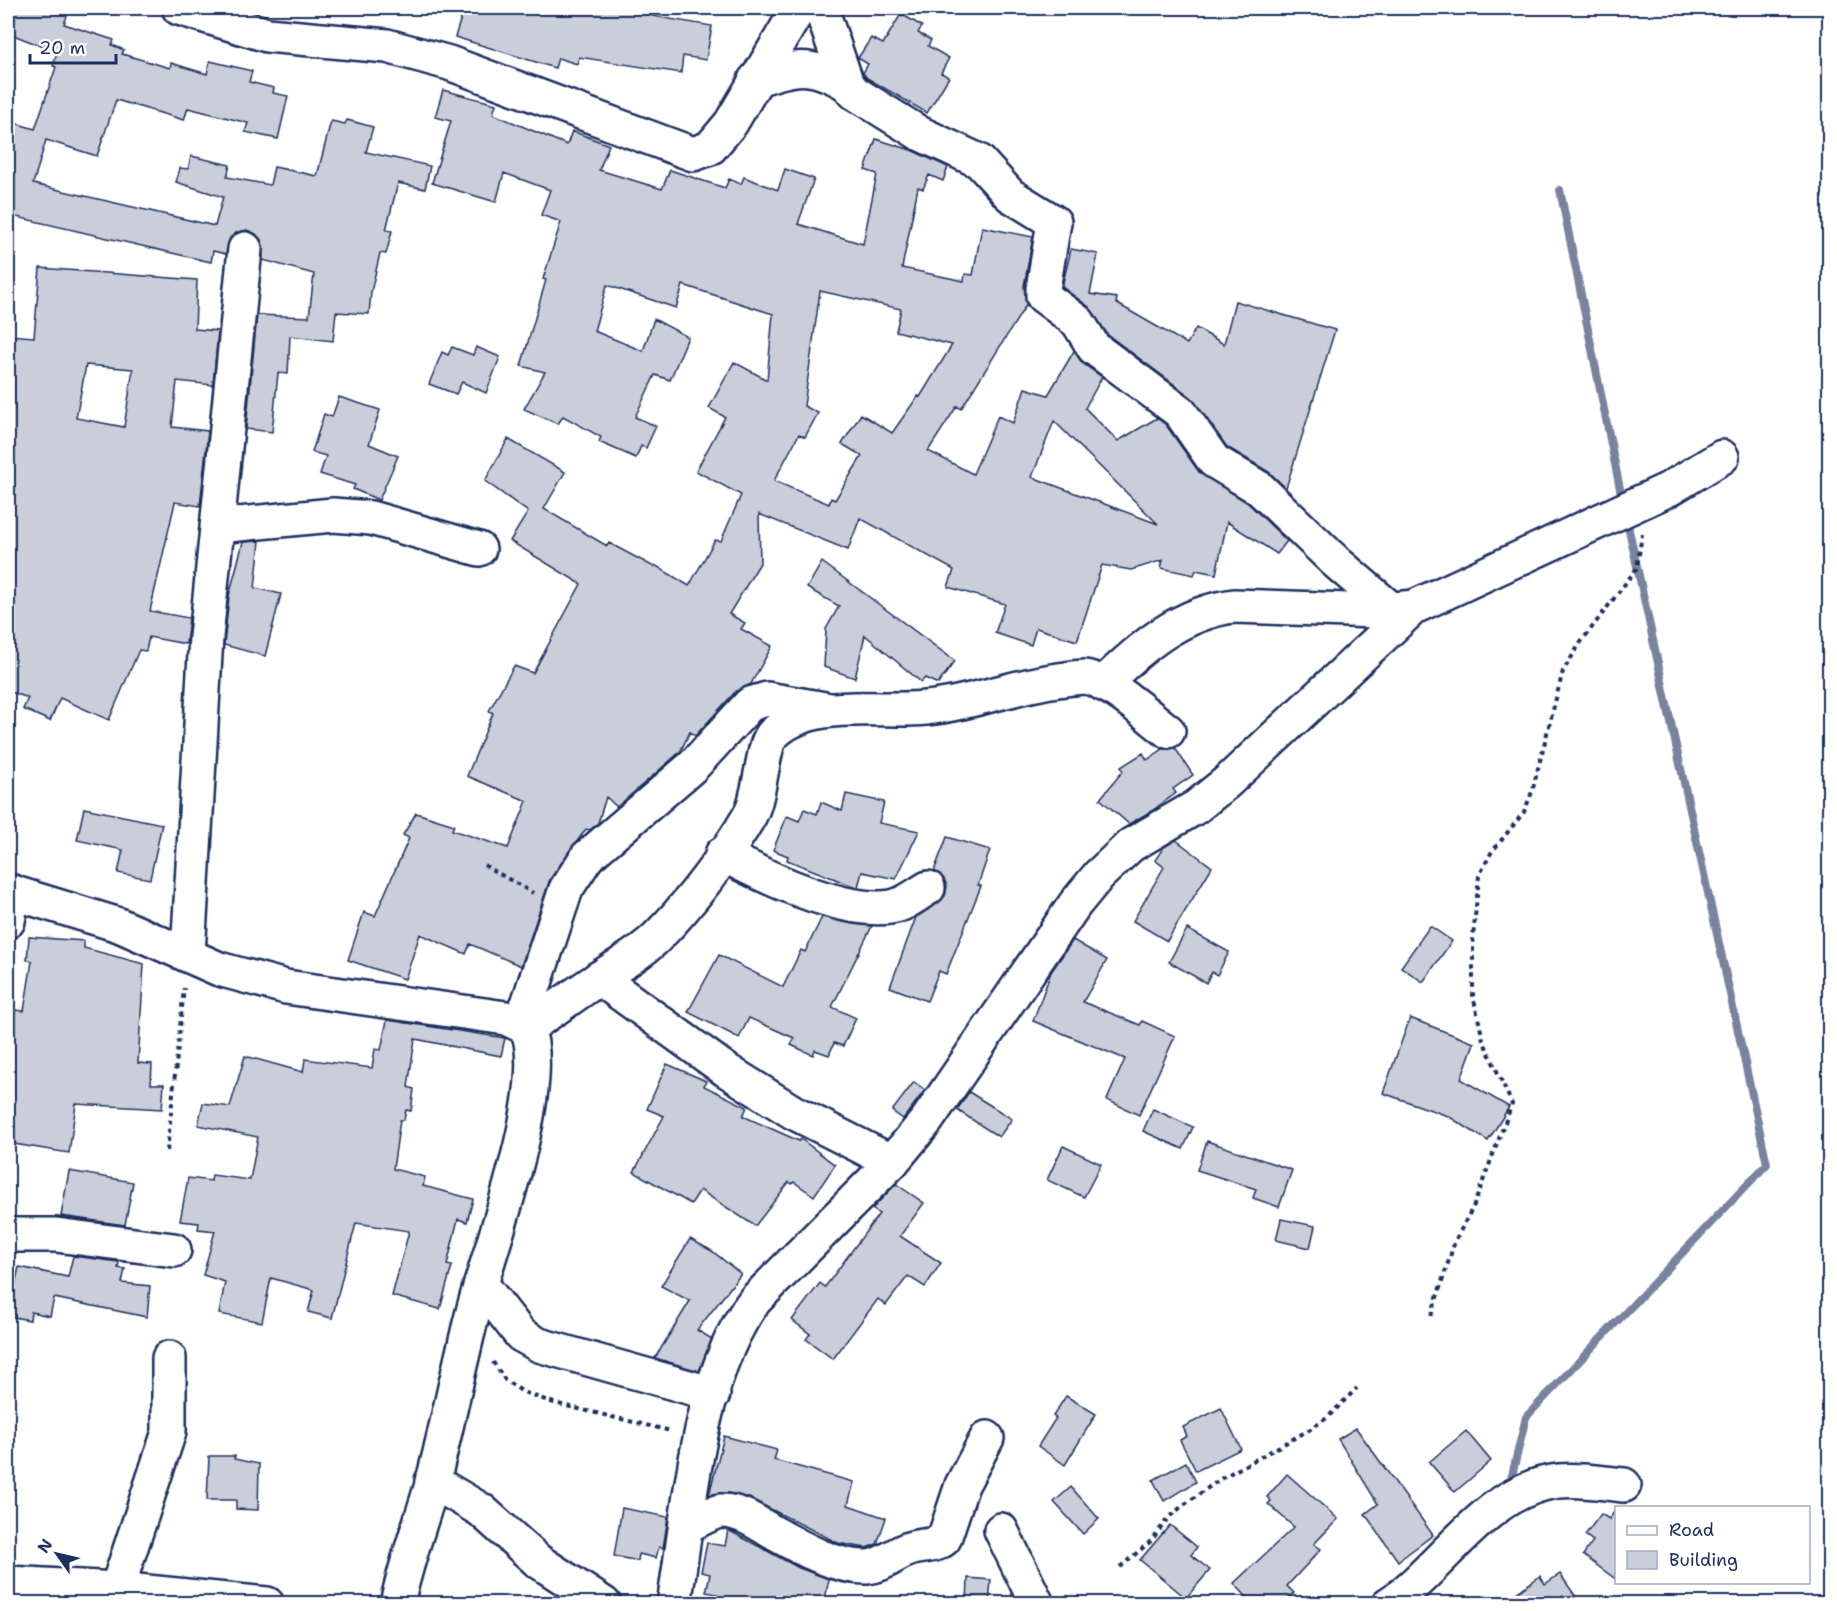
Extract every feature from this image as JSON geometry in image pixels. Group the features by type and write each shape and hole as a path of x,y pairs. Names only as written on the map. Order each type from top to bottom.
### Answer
{"street":[{"path":"179,8 267,35 387,46 449,63 693,154 704,151 716,143 731,123 799,8"},
{"path":"821,8 847,84"},
{"path":"756,80 791,67 824,72 847,84 871,105 919,133 979,161 1010,195 1054,222 1043,296 1078,322 1094,348 1180,412 1214,461 1258,488 1336,562 1403,609"},
{"path":"188,954 206,637 245,249"},
{"path":"674,1604 687,1526 688,1502 701,1439 724,1352 738,1322 755,1300 892,1162 927,1120 1075,904 1099,874 1131,845 1196,807 1227,782 1403,609 1669,489 1722,456"},
{"path":"218,526 333,515 371,518 479,549"},
{"path":"1103,684 1130,657 1164,632 1191,616 1214,609 1233,606 1403,609"},
{"path":"9,901 119,925 219,969 286,987 395,1001 523,1025 627,962 657,938 701,886 757,801 765,761 764,752 770,737 790,722 813,712 927,708 1031,683 1083,677 1103,684 1168,731"},
{"path":"394,1602 432,1481 481,1284 509,1189 531,1090 533,1053 523,1025 566,890 587,857 693,766 750,705 767,699 839,711"},
{"path":"722,854 765,878 808,894 848,903 894,906 928,888"},
{"path":"599,978 726,1070 793,1112 892,1162"},
{"path":"8,1235 56,1235 174,1250"},
{"path":"481,1284 521,1335 540,1345 713,1394"},
{"path":"117,1589 169,1432 168,1358"},
{"path":"687,1526 720,1511 750,1520 794,1544 833,1560 853,1566 868,1567 883,1563 909,1549 939,1543 944,1539 962,1485 987,1438"},
{"path":"432,1481 481,1510 538,1561 604,1604"},
{"path":"1389,1604 1423,1576 1475,1524 1494,1508 1509,1500 1542,1484 1559,1481 1624,1485"},
{"path":"1001,1530 1037,1604"},
{"path":"8,1583 117,1589 267,1604"}],"path":[{"path":"1431,1316 1455,1241 1474,1205 1512,1104 1483,1040 1473,995 1473,937 1479,876 1491,853 1517,823 1532,792 1563,671 1581,642 1637,568 1649,498"},
{"path":"484,865 560,908"},
{"path":"167,1151 188,954"},
{"path":"486,1353 505,1380 523,1392 554,1403 701,1439"},
{"path":"1120,1567 1151,1540 1169,1517 1185,1504 1222,1478 1327,1418 1357,1388"}],"building":[{"path":"8,8 54,8 68,13 64,24 114,40 112,45 124,50 122,54 170,68 171,63 207,74 210,61 252,71 249,82 274,88 273,93 288,96 278,139 245,132 248,123 188,108 184,120 116,100 97,156 46,140 33,184 215,226 223,197 176,182 180,168 188,169 191,156 230,165 227,177 270,185 274,167 317,176 331,121 345,124 347,120 373,127 366,152 430,166 425,189 398,183 386,230 392,231 386,254 380,253 371,292 369,314 336,312 333,341 290,336 288,374 278,373 272,432 246,429 257,315 309,317 314,274 263,260 262,241 256,234 247,230 238,232 230,238 226,254 213,251 211,262 8,215 8,121 35,129 56,67 53,66 57,52 8,33"},
{"path":"464,8 654,8 652,16 712,26 706,60 683,56 681,73 579,57 577,64 558,58 555,68 455,37"},
{"path":"901,14 922,26 918,33 931,40 928,46 949,58 941,73 949,77 927,113 867,78 863,73 868,64 858,58 871,38 883,44"},
{"path":"443,90 496,104 493,114 567,145 572,131 609,145 599,170 662,189 670,170 725,188 729,179 741,184 744,177 778,190 785,169 814,179 798,224 863,244 877,174 865,170 876,139 911,150 948,167 943,181 929,175 923,189 918,187 902,268 964,281 965,274 973,275 982,227 1033,237 1024,286 1026,305 961,409 957,406 928,451 973,474 998,416 1013,423 1025,388 1048,395 1074,351 1082,363 1102,377 1085,408 1118,441 1157,418 1166,425 1199,472 1248,503 1287,541 1277,554 1227,522 1216,574 1196,570 1194,575 1161,568 1163,560 1131,570 1102,565 1077,641 1036,628 1031,645 995,633 1005,604 948,587 954,570 860,518 848,550 759,514 760,563 729,614 745,623 741,629 772,646 751,684 736,691 695,736 690,732 680,752 617,807 606,797 598,823 590,830 586,829 550,879 521,966 470,944 466,954 420,934 405,979 348,960 364,912 375,916 409,838 403,835 416,813 454,825 452,830 508,848 527,801 467,776 493,713 489,711 514,666 533,673 581,584 510,541 528,512 485,481 508,439 565,472 544,509 607,546 609,543 654,567 655,565 689,586 715,540 721,541 741,495 696,471 725,417 709,408 734,362 767,380 773,314 683,285 676,308 607,285 594,331 643,351 654,319 688,337 670,380 655,375 635,417 656,426 646,448 641,446 636,458 599,442 601,437 563,416 558,424 524,409 545,372 521,366 546,280 543,279 561,222 541,215 550,190 504,173 496,202 432,183 451,121 435,117","holes":["820,291 901,309 896,331 952,345 920,397 918,396 892,433 861,414 842,444 862,456 835,500 831,498 829,504 774,481 799,434 805,437 818,413 804,406","1054,421 1158,524 1032,477"]},
{"path":"1071,249 1098,254 1090,294 1117,298 1116,303 1187,344 1196,328 1224,344 1235,301 1335,330 1286,488 1269,472 1227,447 1191,397 1108,335 1089,307 1062,287"},
{"path":"40,268 197,280 195,329 218,331 213,385 177,381 172,427 208,431 200,506 175,502 150,611 189,618 186,644 149,637 146,651 139,650 109,720 60,698 50,721 23,709 28,698 8,691 8,476 11,453 8,453 8,335 34,337","holes":["86,365 133,369 124,427 76,418"]},
{"path":"452,347 473,355 476,347 500,357 486,393 462,382 456,394 429,384 442,352 448,355"},
{"path":"339,397 380,410 369,444 398,456 379,500 353,489 355,485 320,474 326,456 312,452 324,414 332,417"},
{"path":"260,541 255,588 281,594 265,656 224,645 229,596 243,542"},
{"path":"822,562 955,661 938,684 925,678 921,682 865,635 855,678 824,667 826,629 839,606 807,588"},
{"path":"1175,748 1193,775 1173,789 1176,793 1153,810 1129,824 1100,799 1123,771 1121,767 1143,753 1147,760 1163,749"},
{"path":"846,794 884,802 879,823 919,831 896,879 862,872 858,887 853,886 787,860 788,856 773,850 787,816 799,821 804,809 817,814 821,802 842,811"},
{"path":"84,808 162,824 150,879 118,873 123,850 77,840"},
{"path":"947,837 990,850 978,885 981,886 946,974 939,971 927,1001 890,987 916,917 945,896 947,887 944,879 934,871"},
{"path":"1176,840 1212,867 1167,941 1133,921 1164,867 1155,860 1164,847"},
{"path":"822,917 872,926 832,1007 856,1018 843,1046 834,1043 829,1055 815,1050 813,1055 791,1045 794,1038 749,1018 739,1038 688,1012 719,955 783,987 801,950 805,952"},
{"path":"1430,926 1452,941 1423,982 1401,967"},
{"path":"1187,929 1229,952 1217,975 1212,972 1206,983 1169,962"},
{"path":"29,937 84,941 84,948 144,964 138,1063 152,1064 151,1084 164,1084 162,1109 76,1104 69,1153 8,1143 8,1059 15,1010 24,1011 32,961 27,960"},
{"path":"1073,940 1107,960 1083,1002 1140,1025 1142,1021 1175,1036 1139,1115 1107,1100 1125,1059 1033,1021 1051,972"},
{"path":"1410,1018 1474,1043 1461,1079 1509,1107 1488,1141 1448,1116 1383,1093"},
{"path":"387,1020 505,1038 501,1056 415,1039 408,1087 414,1089 411,1111 406,1110 404,1120 400,1120 393,1169 425,1177 423,1186 473,1199 467,1222 458,1219 447,1265 452,1266 440,1309 392,1296 409,1231 356,1223 332,1318 308,1312 314,1290 271,1278 262,1322 219,1314 225,1282 203,1275 215,1231 198,1229 199,1223 180,1221 188,1178 211,1181 212,1175 250,1180 258,1137 198,1125 203,1103 230,1107 245,1056 303,1072 305,1059 372,1068 375,1049 381,1050"},
{"path":"667,1064 706,1081 704,1086 747,1107 743,1116 799,1141 801,1139 835,1165 814,1196 794,1182 792,1184 789,1182 755,1226 700,1190 691,1204 634,1172 664,1116 647,1109"},
{"path":"914,1082 925,1090 903,1119 892,1111"},
{"path":"969,1092 1012,1119 999,1137 957,1110"},
{"path":"1153,1109 1193,1127 1183,1149 1143,1131"},
{"path":"1207,1141 1292,1170 1279,1207 1253,1198 1256,1189 1197,1170"},
{"path":"1063,1146 1101,1164 1084,1197 1047,1180"},
{"path":"69,1171 133,1182 125,1225 61,1216"},
{"path":"896,1184 924,1203 900,1236 941,1263 925,1287 908,1276 886,1305 878,1299 833,1359 806,1339 810,1334 792,1320 820,1283 825,1287 879,1214 872,1209"},
{"path":"1281,1219 1315,1226 1310,1248 1276,1240"},
{"path":"690,1239 712,1251 741,1274 697,1330 712,1339 699,1371 655,1358 690,1301 661,1286"},
{"path":"73,1256 119,1262 118,1268 125,1269 122,1283 150,1286 147,1317 54,1298 50,1316 31,1312 30,1320 8,1316 8,1293 13,1294 19,1267 68,1277"},
{"path":"1066,1396 1096,1414 1065,1465 1038,1446 1056,1418 1053,1416"},
{"path":"1221,1408 1241,1449 1196,1471 1180,1440 1187,1436 1183,1427"},
{"path":"1356,1428 1433,1535 1398,1561 1365,1514 1378,1504 1338,1439"},
{"path":"1466,1431 1491,1461 1455,1492 1429,1462"},
{"path":"724,1436 777,1450 774,1460 854,1482 848,1505 886,1518 877,1544 866,1548 838,1543 749,1498 729,1493 709,1495"},
{"path":"209,1456 235,1456 234,1459 259,1464 258,1510 236,1509 236,1500 207,1500"},
{"path":"1186,1462 1196,1482 1164,1501 1153,1480"},
{"path":"1287,1474 1338,1519 1314,1544 1321,1549 1287,1586 1294,1593 1283,1604 1253,1604 1234,1583 1294,1527 1268,1504 1271,1501 1267,1497"},
{"path":"1071,1487 1099,1519 1083,1534 1054,1502"},
{"path":"622,1508 668,1517 663,1548 659,1547 656,1558 639,1554 638,1561 614,1556"},
{"path":"1615,1511 1615,1579 1583,1555 1593,1541 1585,1535 1601,1514 1609,1519"},
{"path":"1170,1525 1197,1547 1191,1555 1210,1570 1186,1598 1140,1560"},
{"path":"728,1530 799,1568 829,1579 824,1604 716,1604 717,1594 706,1592 710,1574 701,1572 707,1543 725,1546"},
{"path":"1560,1574 1581,1604 1501,1604 1540,1576 1545,1584"},
{"path":"968,1578 991,1580 989,1604 967,1604"}],"waterway":[{"path":"1560,190 1623,504"},
{"path":"1509,1488 1526,1417 1767,1164 1626,516"}]}
